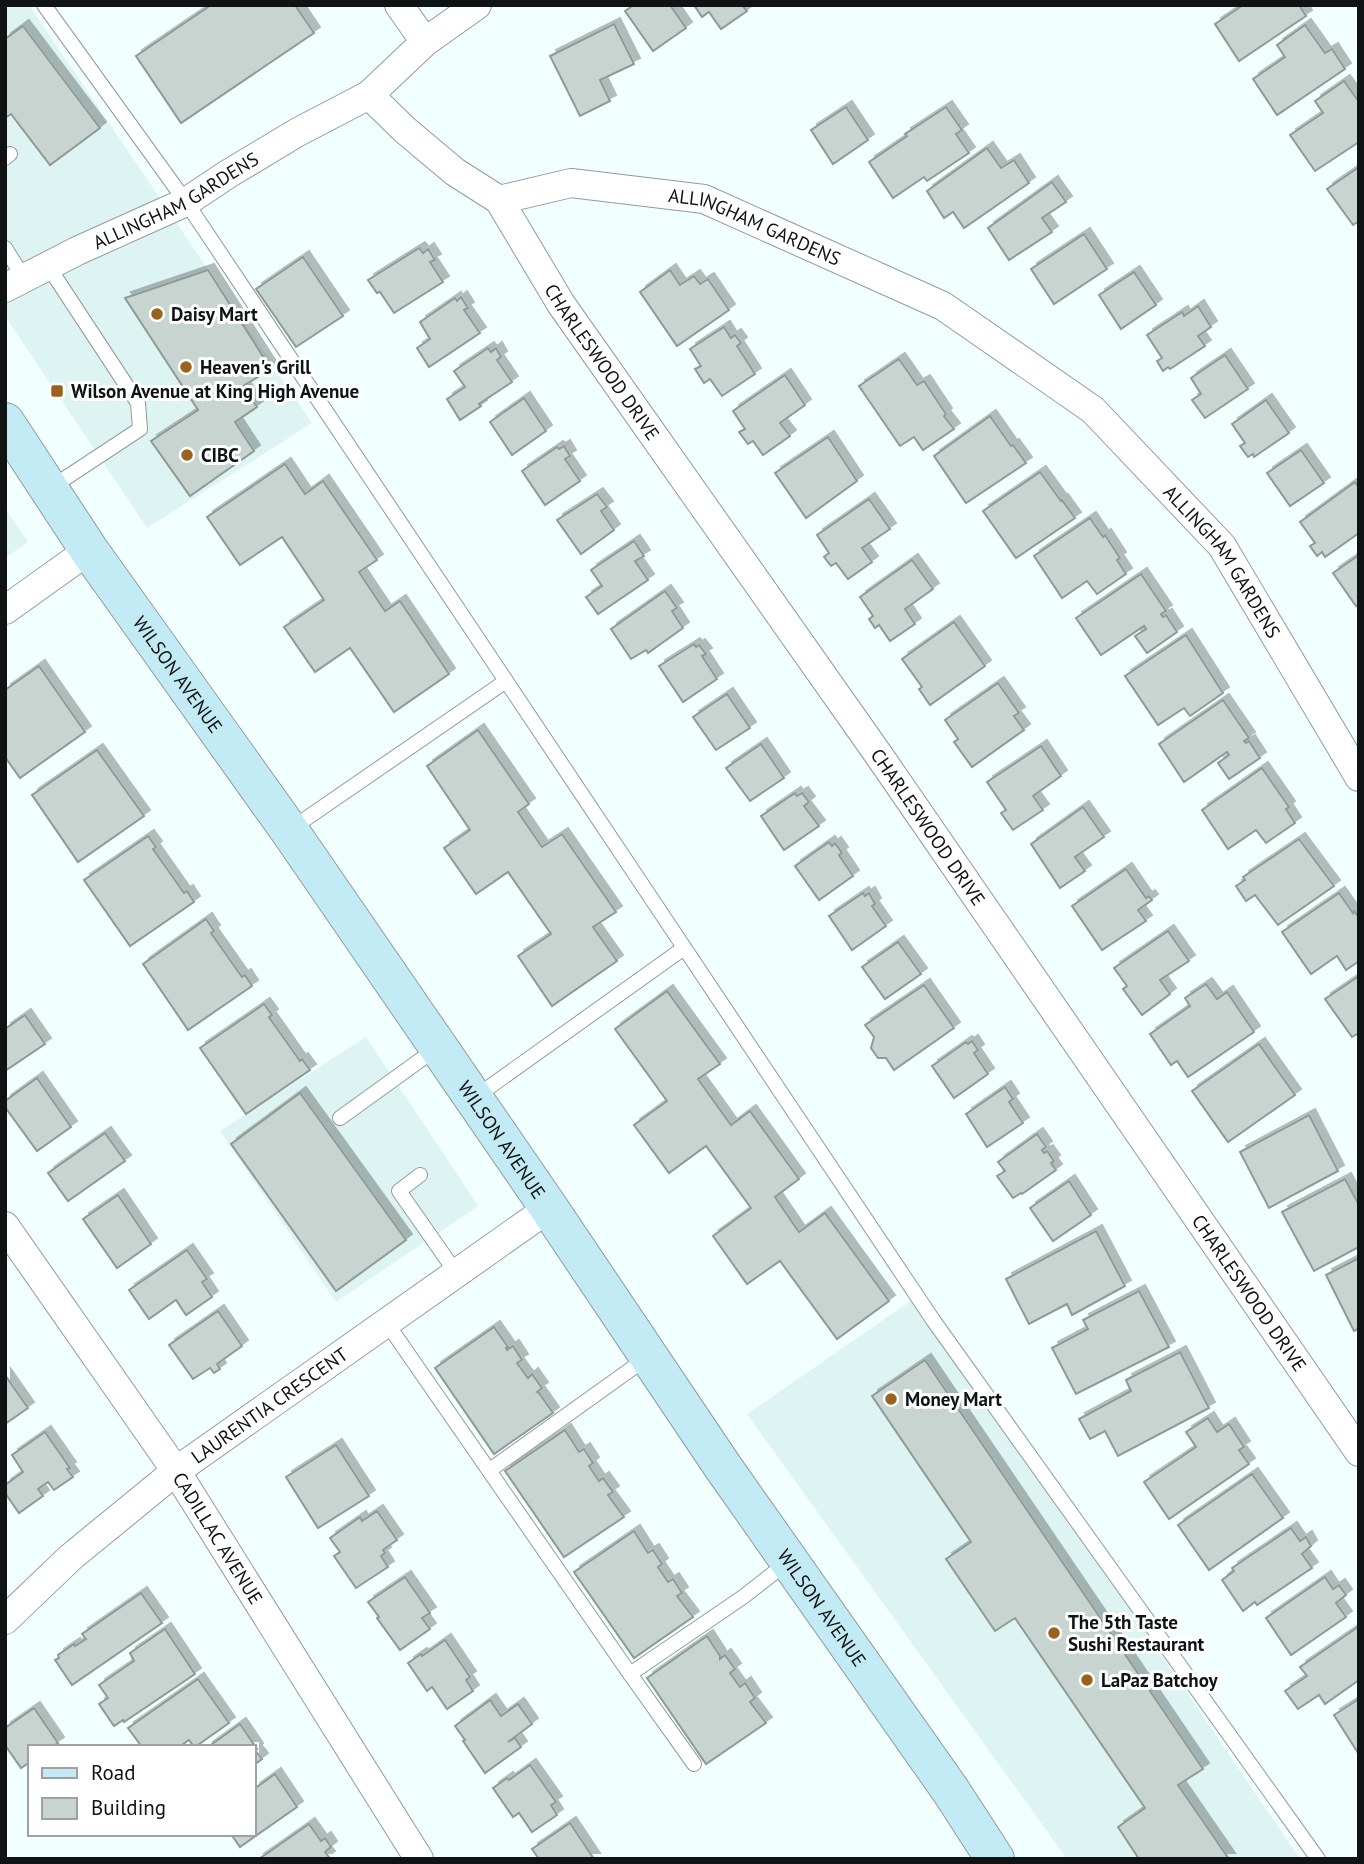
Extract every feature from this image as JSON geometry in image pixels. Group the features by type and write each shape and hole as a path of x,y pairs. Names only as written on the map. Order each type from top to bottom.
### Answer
{"main road":[{"name":"WILSON AVENUE","path":"5,422 89,550 289,831 723,1466 951,1791 995,1859"}],"street":[{"path":"399,5 425,42"},
{"name":"ALLINGHAM GARDENS","path":"26,277 186,202 298,132 369,95 425,42 477,5"},
{"path":"369,95 454,172 499,200"},
{"name":"ALLINGHAM GARDENS","path":"499,200 571,183 705,199 943,306 1093,410 1222,546 1359,777"},
{"name":"CHARLESWOOD DRIVE","path":"499,200 561,304 878,754 1359,1452"},
{"path":"5,610 89,550"},
{"name":"LAURENTIA CRESCENT","path":"5,1620 71,1557 176,1471 549,1208"},
{"name":"CADILLAC AVENUE","path":"5,1226 176,1471 419,1859"}],"lane":[{"path":"44,5 186,202 933,1320 1318,1859"},
{"path":"5,248 26,277 138,403 140,429 49,489"},
{"path":"289,831 506,681"},
{"path":"474,1099 684,948"},
{"path":"340,1118 438,1047"},
{"path":"419,1175 399,1191 457,1274"},
{"path":"386,1322 694,1764"},
{"path":"490,1470 649,1356"},
{"path":"630,1674 743,1597 789,1561"}],"shaded area":[{"path":"5,5 29,5 312,423 147,528 5,316"},
{"path":"5,508 28,542 5,558"},
{"path":"366,1037 478,1206 336,1302 220,1131"},
{"path":"918,1296 1300,1859 1067,1859 747,1414"}],"building":[{"path":"211,5 295,5 314,33 181,123 136,56"},
{"path":"634,5 670,5 686,28 653,51 625,11"},
{"path":"694,5 742,5 747,11 721,29 709,12 702,17"},
{"path":"1243,5 1299,5 1306,16 1239,61 1215,24"},
{"path":"614,24 634,64 600,80 610,101 580,116 550,56"},
{"path":"1305,25 1325,53 1332,49 1345,69 1277,115 1253,79 1285,57 1277,45"},
{"path":"23,26 100,128 50,165 11,114 5,118 5,39"},
{"path":"1344,81 1359,102 1359,142 1315,171 1290,135 1323,113 1315,101"},
{"path":"846,107 868,140 833,164 811,130"},
{"path":"946,107 962,130 956,134 969,153 927,181 924,177 893,198 869,162"},
{"path":"987,148 1001,168 1014,160 1029,183 964,228 953,212 944,218 927,191"},
{"path":"1359,167 1359,221 1353,225 1327,189"},
{"path":"1052,182 1066,202 1042,218 1052,232 1009,260 988,228"},
{"path":"1084,234 1107,269 1054,304 1031,269"},
{"path":"419,248 423,253 428,249 435,260 430,262 443,282 394,313 368,280"},
{"path":"303,257 343,316 296,347 256,289"},
{"path":"208,270 271,369 243,386 257,407 235,422 254,451 190,496 151,441 198,410 125,298"},
{"path":"670,270 680,285 694,276 700,284 708,279 729,310 677,346 640,292"},
{"path":"1134,272 1156,305 1121,329 1099,295"},
{"path":"461,297 468,308 464,310 480,333 429,367 417,348 430,339 420,322 455,298 457,301"},
{"path":"1198,306 1211,327 1198,336 1205,346 1163,371 1157,361 1162,358 1147,335 1182,312 1184,316"},
{"path":"724,327 731,338 735,335 741,343 737,346 755,374 722,396 710,379 704,383 695,369 701,366 690,349"},
{"path":"488,348 491,352 496,348 501,357 497,360 512,382 460,420 447,399 465,387 454,371"},
{"path":"1225,355 1248,389 1205,418 1192,400 1201,394 1191,378"},
{"path":"899,359 917,385 924,381 954,429 923,450 914,437 900,446 859,386"},
{"path":"785,375 805,405 780,423 790,436 763,455 753,441 748,444 739,432 745,429 733,411"},
{"path":"524,398 546,431 512,455 490,422"},
{"path":"1266,400 1289,433 1254,457 1253,454 1248,457 1240,446 1245,443 1232,424"},
{"path":"990,416 1026,463 966,503 934,456"},
{"path":"828,437 857,481 806,518 775,473"},
{"path":"564,446 570,456 565,459 580,481 545,505 522,471 557,447 559,449"},
{"path":"1301,450 1324,483 1290,506 1267,473"},
{"path":"285,464 305,494 323,481 377,560 359,572 385,611 400,601 449,674 394,712 350,648 315,672 284,627 324,600 282,537 240,565 207,517"},
{"path":"1040,472 1075,518 1016,558 983,511"},
{"path":"1355,482 1359,488 1359,533 1325,557 1322,552 1317,556 1310,546 1315,543 1300,522"},
{"path":"597,494 607,507 601,511 614,530 581,554 557,520"},
{"path":"869,499 890,529 862,548 872,562 848,579 836,563 831,566 824,557 829,553 817,535"},
{"path":"1090,518 1120,558 1117,560 1126,574 1097,594 1087,581 1062,598 1034,556"},
{"path":"634,541 644,556 635,561 648,580 598,614 586,597 602,586 591,570"},
{"path":"1359,555 1359,604 1356,606 1333,573"},
{"path":"912,560 933,589 905,609 915,624 890,641 879,625 875,628 869,619 873,616 860,597"},
{"path":"1141,574 1166,611 1161,614 1163,617 1166,615 1177,632 1147,653 1135,636 1146,629 1144,626 1101,655 1076,618"},
{"path":"665,591 677,608 672,611 683,628 648,653 646,650 631,659 611,629"},
{"path":"954,622 985,666 930,705 919,689 922,687 902,659"},
{"path":"1186,635 1223,693 1190,716 1184,708 1158,725 1125,676"},
{"path":"694,644 696,647 699,645 706,654 702,656 717,679 683,702 659,666"},
{"path":"39,666 85,732 20,778 5,757 5,690"},
{"path":"998,683 1019,713 1014,716 1024,730 972,767 954,742 958,739 945,720"},
{"path":"727,694 750,728 716,750 693,717"},
{"path":"1223,700 1249,738 1244,741 1249,741 1260,758 1229,779 1218,763 1229,755 1227,752 1184,782 1159,744"},
{"path":"478,730 529,804 518,812 542,847 562,834 616,912 593,927 617,961 552,1006 518,956 551,934 508,872 476,894 444,848 470,830 427,766"},
{"path":"761,744 784,778 750,801 726,768"},
{"path":"1041,746 1061,776 1033,796 1043,810 1013,830 1001,813 1006,810 987,782"},
{"path":"97,750 144,816 78,862 32,795"},
{"path":"1262,768 1289,807 1286,809 1295,823 1266,843 1256,830 1228,849 1202,810"},
{"path":"795,793 797,796 802,793 809,802 804,806 819,826 784,850 761,816"},
{"path":"1083,807 1104,837 1075,857 1085,871 1060,888 1031,844"},
{"path":"148,836 156,847 153,849 184,893 187,891 194,902 130,946 84,880"},
{"path":"1299,839 1334,886 1278,925 1255,895 1246,901 1236,886 1245,880 1243,877"},
{"path":"829,842 832,846 835,843 842,853 839,855 853,876 819,900 795,866"},
{"path":"1126,869 1146,898 1149,896 1152,900 1138,910 1146,921 1102,950 1072,906"},
{"path":"863,893 865,896 869,893 875,904 872,906 886,926 852,950 829,916"},
{"path":"1339,893 1359,917 1359,961 1346,970 1337,956 1311,974 1282,932"},
{"path":"206,919 214,931 211,933 242,977 245,975 252,986 188,1030 143,964"},
{"path":"1168,931 1189,961 1160,980 1170,994 1142,1015 1123,989 1127,986 1114,968"},
{"path":"898,942 921,974 885,999 862,967"},
{"path":"1359,976 1359,1033 1352,1037 1325,999"},
{"path":"1206,984 1217,999 1227,992 1254,1032 1188,1077 1177,1061 1171,1065 1150,1034 1190,1006 1185,998"},
{"path":"924,985 954,1028 894,1070 886,1058 878,1058 871,1048 874,1037 865,1025"},
{"path":"667,991 720,1064 698,1079 731,1125 750,1111 799,1179 775,1197 799,1232 825,1213 889,1301 837,1339 780,1261 747,1284 713,1236 751,1208 706,1146 669,1173 634,1125 667,1101 615,1029"},
{"path":"264,1004 272,1015 269,1017 300,1061 302,1059 310,1070 246,1114 200,1048"},
{"path":"25,1015 45,1044 5,1071 5,1029"},
{"path":"972,1041 978,1050 974,1053 988,1074 954,1098 932,1066 966,1042 968,1044"},
{"path":"1259,1044 1295,1095 1228,1142 1192,1091"},
{"path":"37,1078 71,1127 37,1151 5,1107 5,1101"},
{"path":"1005,1087 1013,1099 1009,1102 1023,1123 987,1147 966,1114"},
{"path":"300,1093 406,1240 336,1291 231,1144"},
{"path":"1309,1115 1338,1171 1269,1208 1240,1152"},
{"path":"105,1133 125,1161 68,1201 48,1173"},
{"path":"1037,1134 1046,1147 1042,1150 1044,1153 1047,1151 1054,1161 1051,1163 1056,1170 1013,1198 997,1176 1005,1171 998,1162"},
{"path":"1345,1179 1359,1205 1359,1247 1314,1271 1282,1212"},
{"path":"1069,1181 1091,1215 1053,1241 1030,1208"},
{"path":"118,1195 151,1244 117,1268 83,1219"},
{"path":"1096,1231 1125,1286 1072,1315 1067,1304 1029,1324 1006,1279"},
{"path":"187,1250 207,1279 202,1282 212,1297 186,1315 176,1300 149,1319 129,1290"},
{"path":"1359,1258 1359,1328 1354,1331 1326,1275"},
{"path":"1139,1291 1169,1347 1076,1394 1052,1348 1088,1329 1083,1320"},
{"path":"218,1311 242,1346 217,1364 220,1369 214,1373 210,1368 193,1379 169,1345"},
{"path":"494,1327 508,1347 507,1350 513,1346 522,1360 517,1363 528,1378 532,1374 542,1388 537,1392 553,1413 494,1454 435,1368"},
{"path":"1180,1352 1209,1408 1118,1456 1105,1431 1090,1439 1079,1419 1131,1391 1126,1380"},
{"path":"925,1360 1203,1769 1178,1785 1229,1859 1139,1859 1118,1827 1145,1808 1015,1618 995,1631 946,1559 971,1542 872,1396"},
{"path":"5,1375 28,1408 5,1424"},
{"path":"1208,1418 1217,1432 1229,1424 1244,1447 1239,1450 1249,1464 1169,1519 1144,1482 1196,1447 1186,1432"},
{"path":"565,1430 579,1452 584,1449 593,1463 589,1466 599,1481 603,1478 613,1492 608,1495 624,1517 564,1557 505,1471"},
{"path":"45,1432 70,1468 67,1469 73,1477 54,1490 48,1482 38,1489 43,1496 19,1513 5,1493 5,1485 23,1472 12,1455"},
{"path":"336,1445 369,1496 318,1528 286,1477"},
{"path":"1252,1474 1283,1518 1209,1570 1178,1525"},
{"path":"377,1511 397,1540 383,1550 385,1553 381,1556 388,1567 356,1588 334,1556 340,1552 330,1538 360,1517 362,1521"},
{"path":"1291,1528 1300,1541 1306,1537 1311,1546 1302,1554 1312,1568 1257,1605 1255,1602 1243,1611 1222,1580 1234,1571 1232,1568"},
{"path":"634,1531 648,1553 653,1550 662,1564 658,1567 668,1582 673,1579 682,1593 677,1596 693,1617 634,1658 574,1572"},
{"path":"405,1577 430,1613 422,1618 430,1629 400,1650 368,1602"},
{"path":"1325,1577 1333,1589 1339,1585 1346,1595 1336,1603 1346,1617 1291,1655 1266,1618"},
{"path":"141,1593 162,1623 72,1685 55,1660 59,1658 58,1655 86,1639 82,1634"},
{"path":"1358,1627 1359,1680 1325,1704 1319,1695 1298,1709 1285,1691 1307,1676 1300,1667"},
{"path":"165,1629 195,1674 114,1726 99,1704 108,1698 99,1685 134,1661 130,1653"},
{"path":"707,1636 720,1659 725,1655 735,1669 730,1673 740,1687 745,1683 755,1698 750,1702 766,1723 706,1764 647,1678"},
{"path":"445,1640 470,1677 466,1680 473,1691 447,1709 432,1687 427,1691 408,1663"},
{"path":"198,1679 229,1723 198,1745 193,1745 189,1740 182,1745 141,1745 128,1728"},
{"path":"1359,1699 1359,1753 1358,1753 1334,1715"},
{"path":"490,1700 501,1716 518,1704 532,1724 508,1742 515,1738 521,1747 485,1773 455,1726"},
{"path":"34,1708 58,1743 28,1745 28,1763 21,1768 5,1745 5,1728"},
{"path":"240,1724 254,1745 211,1745"},
{"path":"256,1751 262,1759 256,1764"},
{"path":"530,1765 556,1802 551,1805 557,1815 532,1832 519,1813 513,1817 493,1788"},
{"path":"275,1774 297,1807 256,1836 256,1788"},
{"path":"570,1823 594,1859 539,1859 532,1849"},
{"path":"309,1824 321,1841 325,1838 331,1847 325,1852 329,1857 259,1859"},
{"path":"232,1836 256,1836 240,1847"}],"place":[{"name":"Daisy Mart","path":"157,314"},
{"name":"Heaven's Grill","path":"186,367"},
{"name":"Wilson Avenue at King High Avenue","path":"57,391"},
{"name":"CIBC","path":"187,455"},
{"name":"Money Mart","path":"891,1399"},
{"name":"The 5th Taste Sushi Restaurant","path":"1054,1633"},
{"name":"LaPaz Batchoy","path":"1087,1680"}]}
